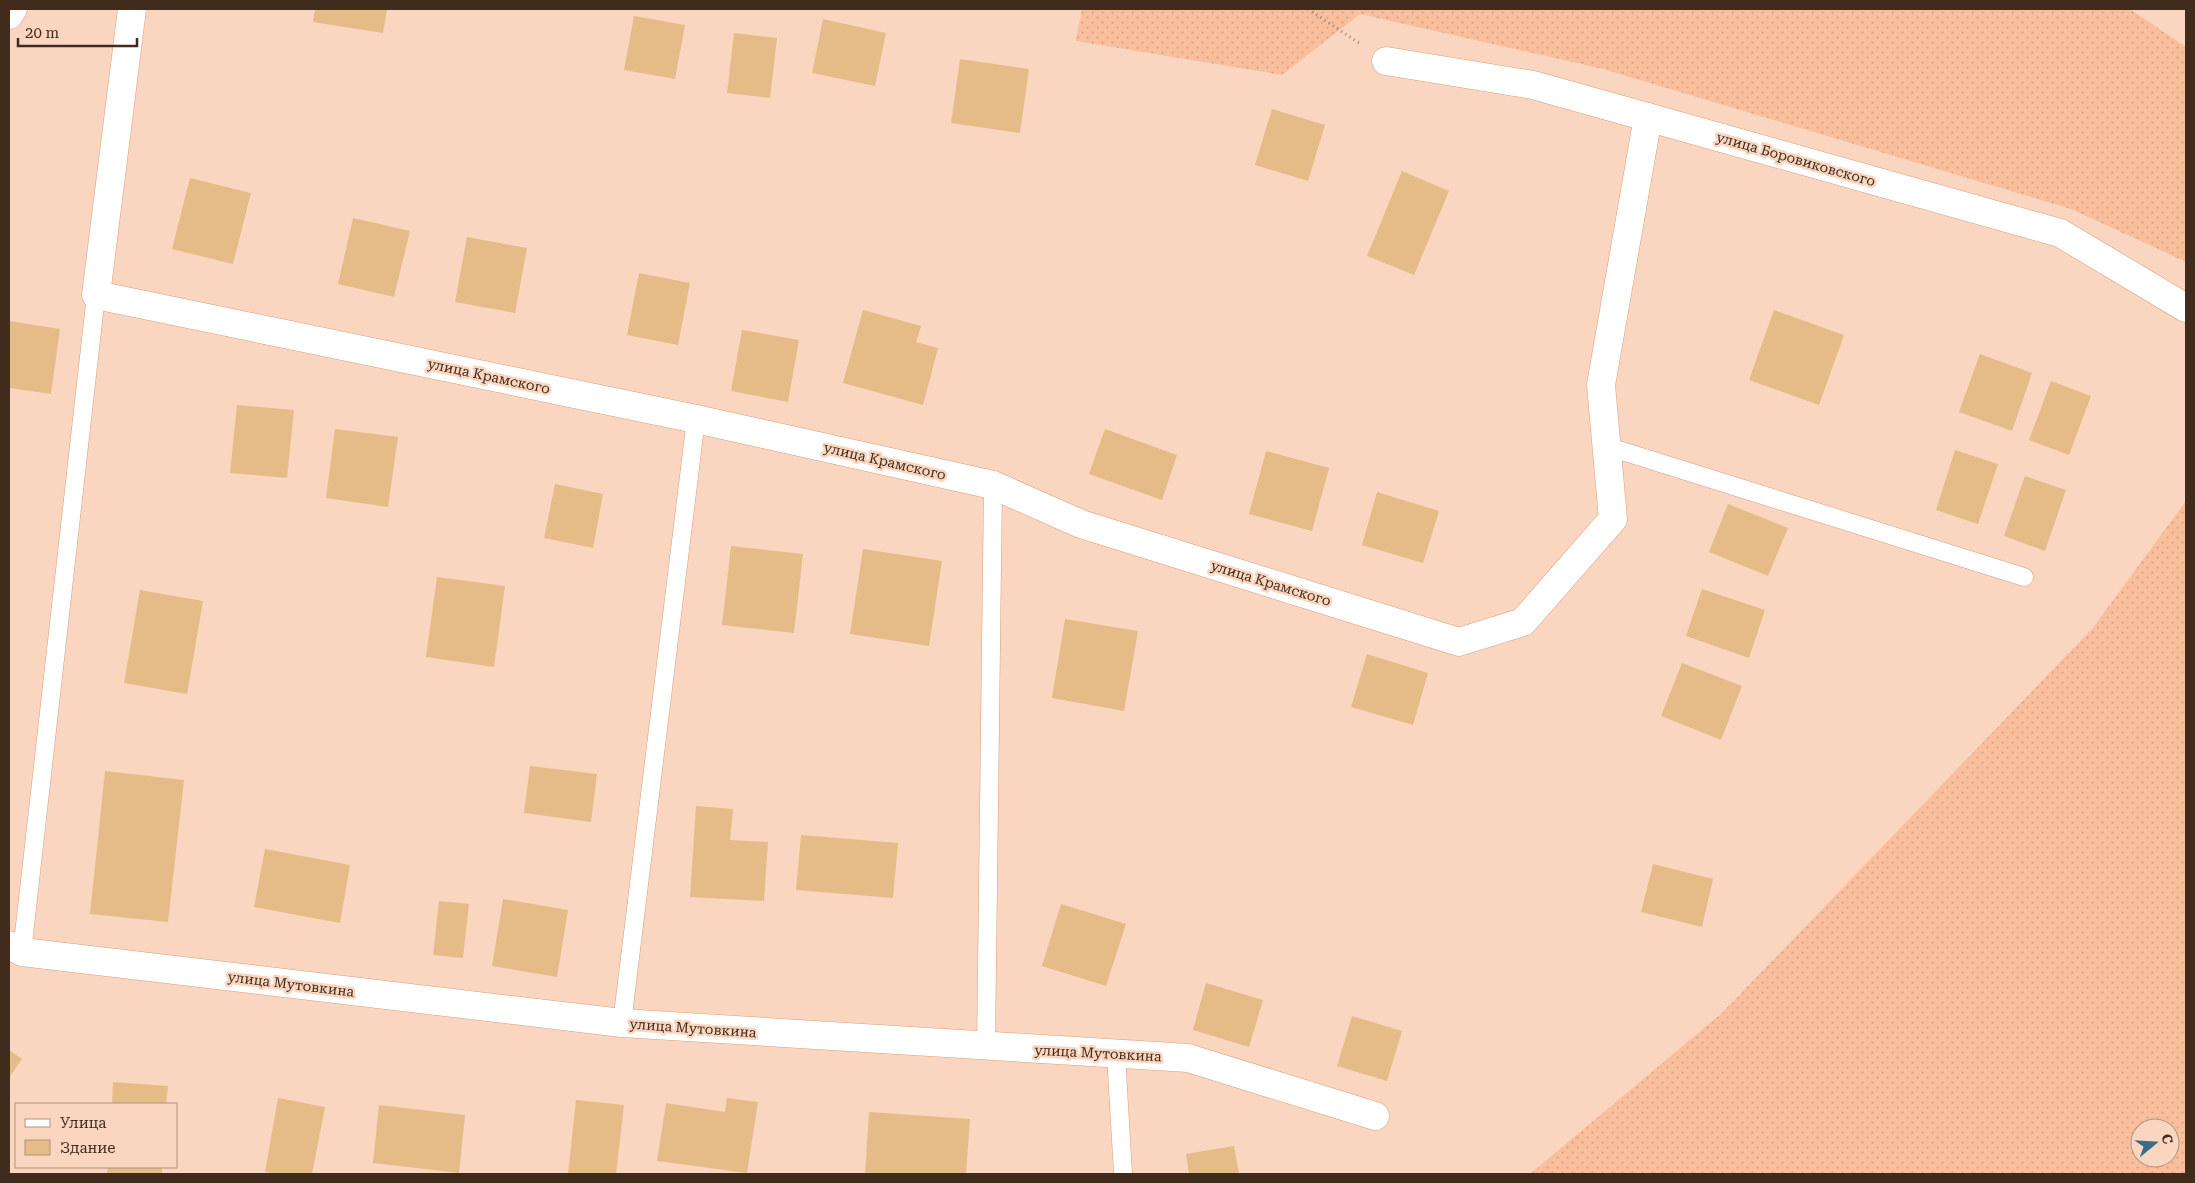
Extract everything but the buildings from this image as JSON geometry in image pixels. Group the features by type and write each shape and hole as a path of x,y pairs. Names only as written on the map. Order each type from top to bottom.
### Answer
{"street":[{"path":"9,15 13,9"},
{"path":"96,295 132,9"},
{"name":"улица Боровиковского","path":"1386,61 1533,85 2060,233 2186,308"},
{"path":"1606,446 1601,384 1648,117"},
{"name":"улица Крамского","path":"96,295 696,419 993,486 1081,524 1459,642 1523,622 1613,519 1606,446"},
{"name":"улица Мутовкина","path":"15,948 622,1024 1188,1058 1375,1116"}],"lane":[{"path":"15,948 96,295"},
{"path":"622,1024 696,419"},
{"path":"1606,446 2024,577"},
{"path":"986,1047 993,486"},
{"path":"1116,1054 1123,1174"}],"path":[{"path":"1308,9 1386,61"}],"shaded area":[{"path":"1082,9 2130,9 2186,47 2186,262 2071,209 1603,69 1360,14 1282,75 1076,41"},
{"path":"2186,501 2186,1174 1530,1174 1722,1013 2092,629"}]}
